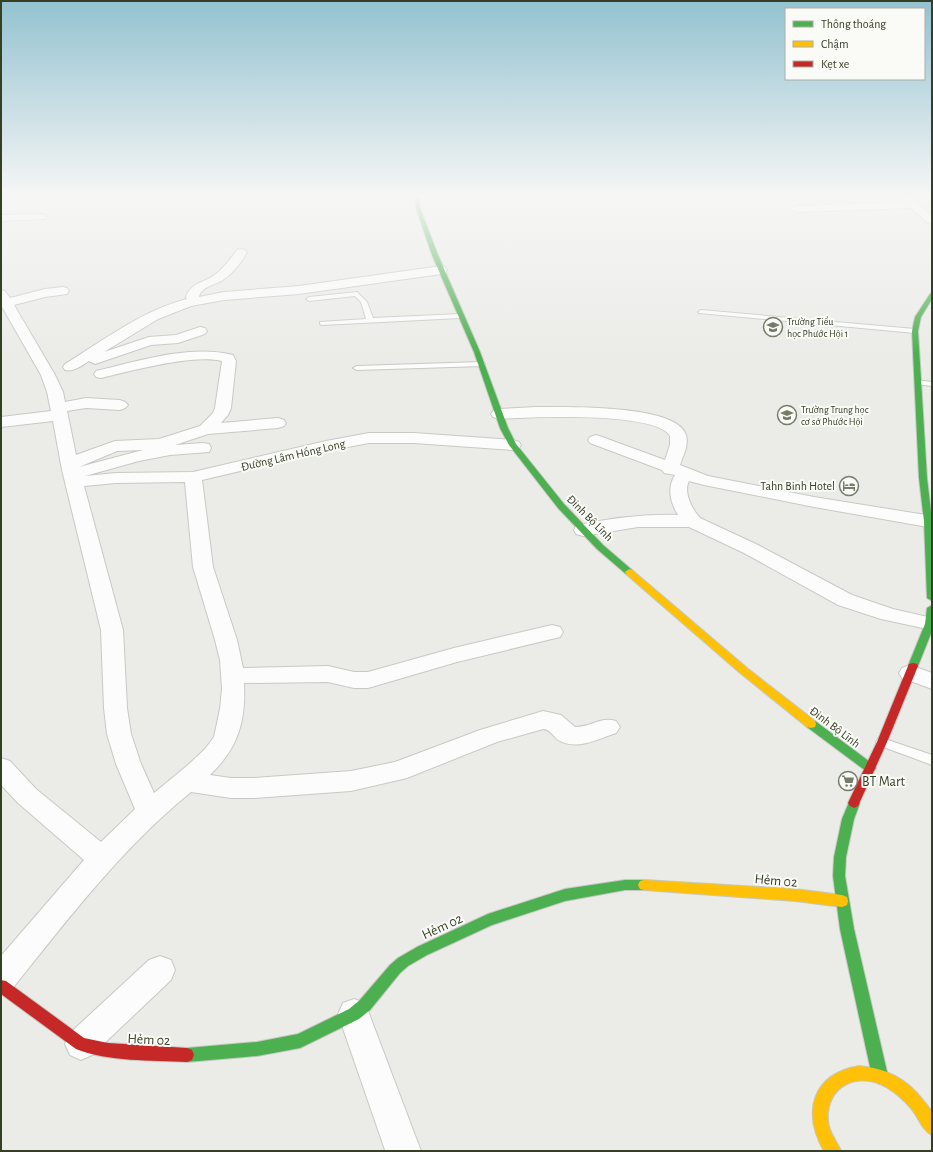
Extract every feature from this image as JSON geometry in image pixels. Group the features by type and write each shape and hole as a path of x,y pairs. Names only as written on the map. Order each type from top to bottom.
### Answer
{"street":[{"name":"Đinh Bộ Lĩnh","path":"433,249 481,364 499,414 513,445 561,506 583,530 743,670 801,717 870,768"},
{"path":"196,301 192,297 193,294 206,283 221,276 238,258 240,252"},
{"path":"70,367 163,310 196,301 224,296 304,289 441,270"},
{"path":"63,291 4,299 29,344 48,374 55,392 72,473 112,630 114,644 114,680 119,732 122,744 150,812"},
{"path":"932,295 921,310 915,331 923,478 930,533 932,598"},
{"path":"48,374 100,359 149,341 178,339 200,331"},
{"path":"102,374 174,359 219,356 228,358 229,361 223,408 220,415 206,429"},
{"path":"1,422 59,412 86,403 120,405"},
{"path":"499,414 527,411 565,412 640,417 664,422 676,429 678,435 679,495 686,513 693,522"},
{"path":"72,473 109,447 161,444 206,429 278,423"},
{"name":"Đường Lâm Hồng Long","path":"72,473 116,478 193,477 338,443 369,438 430,438 513,445"},
{"path":"596,440 678,472 722,485 775,495 930,533"},
{"path":"72,473 140,454 180,448 203,448"},
{"path":"1,979 103,859 150,812 202,768 224,741 229,729 234,689 229,651 209,592 203,565 193,477"},
{"path":"583,530 639,520 674,520 693,522 751,549 845,600 888,614 931,616 882,742 857,793 843,838 839,876 842,901 861,996 880,1076"},
{"path":"232,676 328,674 354,680 368,680 454,654 552,632"},
{"path":"910,673 932,681"},
{"path":"187,782 231,788 254,788 351,781 398,771 489,736 543,720 553,721 566,733 572,736 581,736 608,727"},
{"path":"1,768 27,796 103,859"},
{"name":"Hẻm 02","path":"81,1044 108,1050 192,1055 257,1049 300,1041 354,1014 365,1005 395,969 403,962 422,951 488,920 565,895 594,889 617,886 660,885 795,895 842,901"},
{"path":"1,986 81,1044 160,970"},
{"path":"354,1014 397,1138 403,1151"},
{"path":"821,1151 831,1148 820,1120 821,1104 825,1090 835,1080 848,1074 863,1073 880,1076 896,1084 911,1096 924,1111 932,1127"}],"lane":[{"path":"309,299 358,294 364,302 370,320"},
{"path":"701,312 915,331"},
{"path":"322,323 460,316"},
{"path":"357,368 481,364"},
{"path":"918,382 932,384"},
{"path":"882,742 932,760"}],"traffic: fast":[{"path":"433,249 477,352 504,428 513,445 561,506 600,547 629,572"},
{"path":"932,295 918,317 915,331 923,478 928,521 932,598"},
{"path":"913,666 930,624 932,608"},
{"path":"811,724 870,768"},
{"path":"854,803 848,819 840,857 839,876 847,929 880,1076"},
{"path":"187,1055 257,1049 300,1041 354,1014 365,1005 395,969 403,962 422,951 488,920 565,895 625,885 644,885"}],"traffic: slow":[{"path":"629,572 743,670 811,724"},
{"path":"644,885 795,895 842,901"},
{"path":"833,1151 822,1128 820,1120 821,1107 824,1096 830,1087 838,1080 848,1076 859,1074 871,1075 884,1078 892,1082 912,1098 932,1127"}],"traffic: jam":[{"path":"854,803 882,742 913,666"},
{"path":"1,986 81,1044 108,1050 187,1055"}],"place":[{"name":"Trường Tiểu học Phước Hội 1","path":"773,327"},
{"name":"Trường Trung học cơ sở Phước Hội","path":"787,415"},
{"name":"Tahn Binh Hotel","path":"849,486"},
{"name":"BT Mart","path":"848,781"}]}
